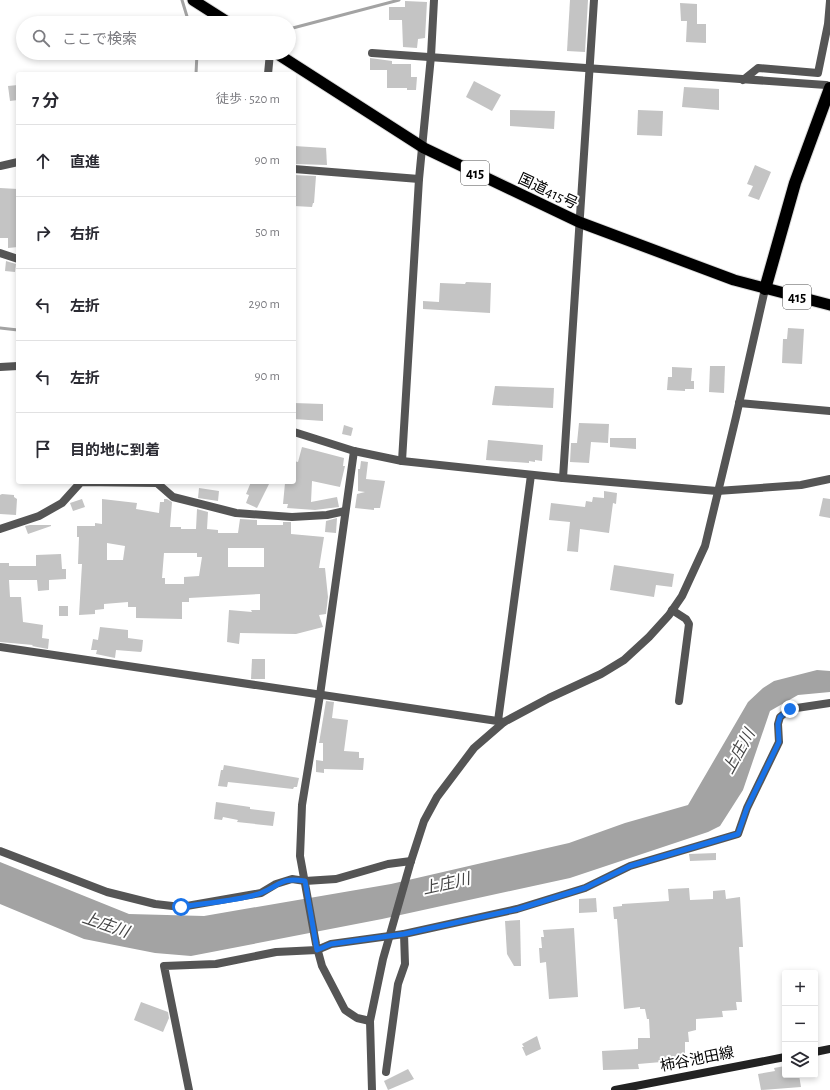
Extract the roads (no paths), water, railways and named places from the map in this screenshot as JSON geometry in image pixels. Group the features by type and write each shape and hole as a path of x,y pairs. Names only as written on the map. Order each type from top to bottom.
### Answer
{"highway":[{"path":"193,0 218,16"},
{"name":"国道415号","path":"287,60 424,148 579,222 689,264 765,289 830,305"},
{"path":"765,289 795,183 828,87"}],"main road":[{"path":"818,1051 830,1049"},
{"name":"柿谷池田線","path":"615,1090 782,1058"}],"street":[{"path":"402,461 419,179 424,148 434,0"},
{"path":"563,478 594,0"},
{"path":"743,80 758,68 818,73 828,24 830,1"},
{"path":"372,53 431,56 828,87"},
{"path":"268,72 269,60"},
{"path":"0,166 16,164"},
{"path":"296,169 419,179"},
{"path":"0,253 16,258"},
{"path":"372,1090 370,1020 383,959 411,860 424,821 437,797 474,748 501,722 601,674 624,660 649,637 682,596 705,546 765,289"},
{"path":"0,368 16,366"},
{"path":"739,403 830,411"},
{"path":"296,433 354,451 402,461 563,478 717,491 801,485 830,480"},
{"path":"354,451 320,695 302,805 300,856 316,947 322,966 345,1010 357,1018 370,1020"},
{"path":"501,722 532,475"},
{"path":"0,529 38,516 62,503 79,484"},
{"path":"158,484 173,497 236,513 292,517 327,516 345,511"},
{"path":"672,610 689,624 678,701"},
{"path":"0,647 501,722"},
{"path":"189,1090 164,966 216,964 276,952 404,934 518,909 585,888 630,866 738,834 747,808 779,742 778,724 780,717 790,709 830,703"},
{"path":"0,851 107,892 161,905 181,907 261,893 276,884 292,879 305,881 336,878 388,864 411,860"},
{"path":"386,1072 398,984 405,964 404,934"}],"water":[{"name":"上庄川","path":"817,670 830,671 830,692 798,695 770,711 743,790 720,826 708,832 570,878 382,919 191,956 155,953 84,939 0,904 0,862 129,914 204,916 391,884 569,843 625,823 688,805 748,702 763,688 774,681"}],"waterway":[{"path":"182,0 187,16"},
{"path":"296,27 399,0"},
{"path":"196,72 197,60"},
{"path":"0,328 16,330"}]}
